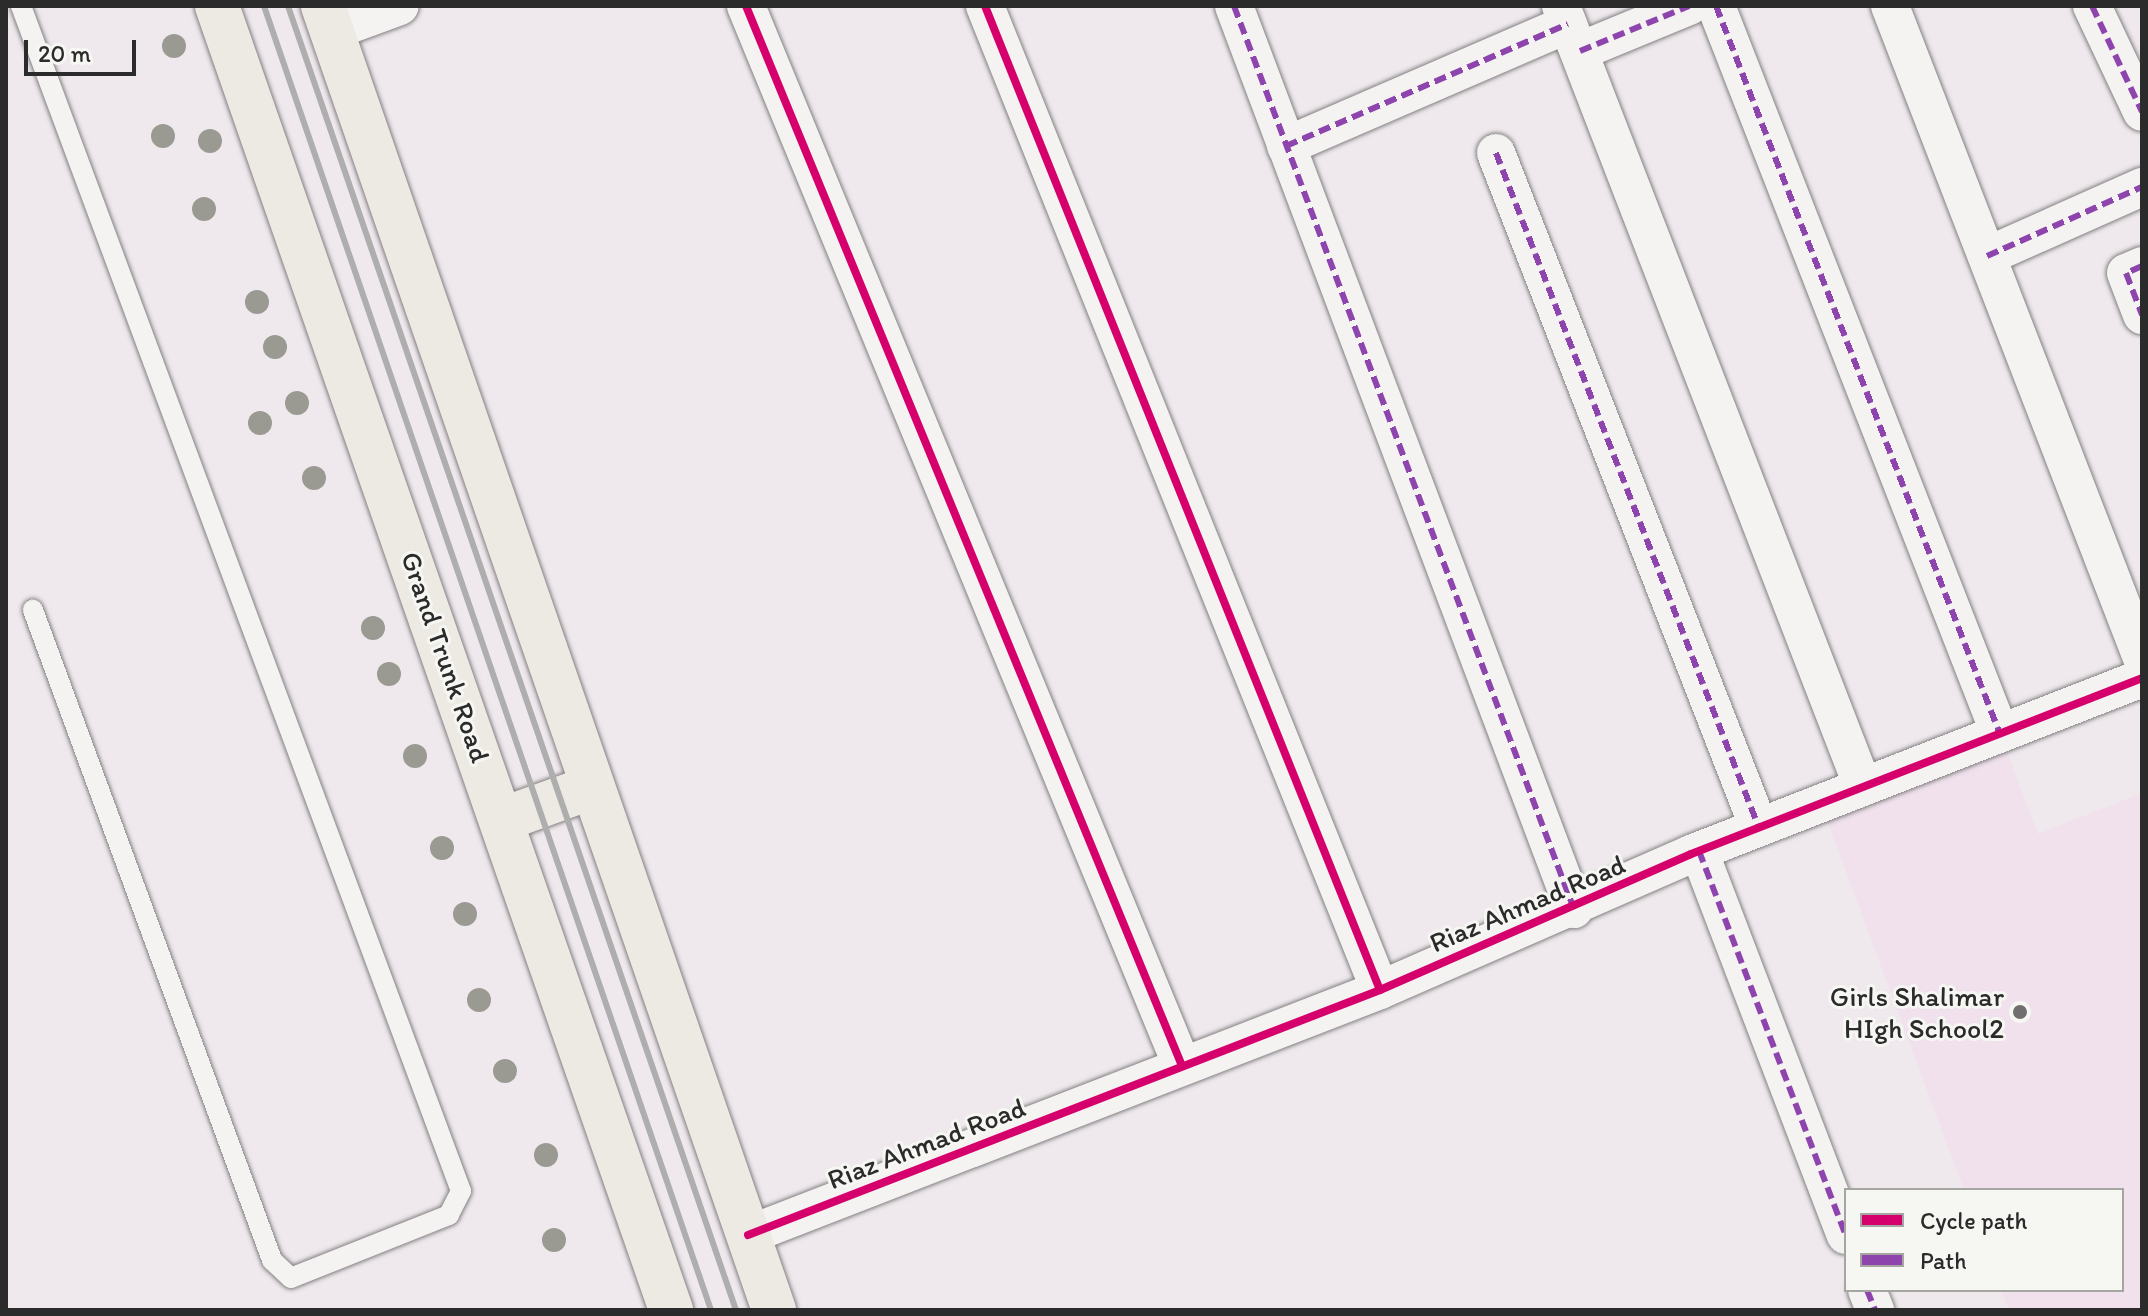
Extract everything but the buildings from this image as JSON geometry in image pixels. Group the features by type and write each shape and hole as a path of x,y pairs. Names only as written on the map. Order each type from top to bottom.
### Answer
{"main road":[{"name":"Grand Trunk Road","path":"217,6 504,819 671,1310"},
{"path":"328,19 774,1310"},
{"path":"504,819 592,787"}],"street":[{"path":"328,19 400,6"},
{"path":"746,6 1182,1066"},
{"path":"985,6 1380,990"},
{"path":"1234,6 1574,909"},
{"path":"1286,146 1570,27 1689,6"},
{"path":"1716,6 2000,734"},
{"path":"1890,6 2142,658"},
{"path":"2092,6 2142,112"},
{"path":"1570,27 1863,787"},
{"path":"1496,153 1759,828"},
{"path":"1987,256 2142,187"},
{"path":"2142,266 2126,273 2142,315"},
{"name":"Riaz Ahmad Road","path":"748,1235 1380,990 1574,909 1699,851 2142,678"},
{"path":"1699,851 1844,1230"}],"lane":[{"path":"21,6 461,1191 449,1215 291,1278 272,1260 33,610"}],"shaded area":[{"name":"Girls Shalimar HIgh School2","path":"2000,734 2038,834 2142,793 2142,1310 2009,1310 2002,1292 2124,1292 2124,1188 1963,1188 1821,804"}],"railway":[{"path":"264,6 711,1310"},
{"path":"288,6 736,1310"}],"marked path":[{"path":"1234,6 1574,909"},
{"path":"1580,51 1689,6"},
{"path":"1716,6 2000,734"},
{"path":"2092,6 2142,112"},
{"path":"1286,146 1568,24"},
{"path":"1496,153 1759,828"},
{"path":"1987,256 2142,187"},
{"path":"2142,266 2126,273 2142,315"},
{"path":"1699,851 1844,1230"},
{"path":"1868,1292 1875,1310"}],"cycle path":[{"path":"746,6 1182,1066"},
{"path":"985,6 1380,990"},
{"path":"748,1235 1380,990 1691,854 2142,678"}],"place":[{"name":"Girls Shalimar HIgh School2","path":"2020,1012"}]}
